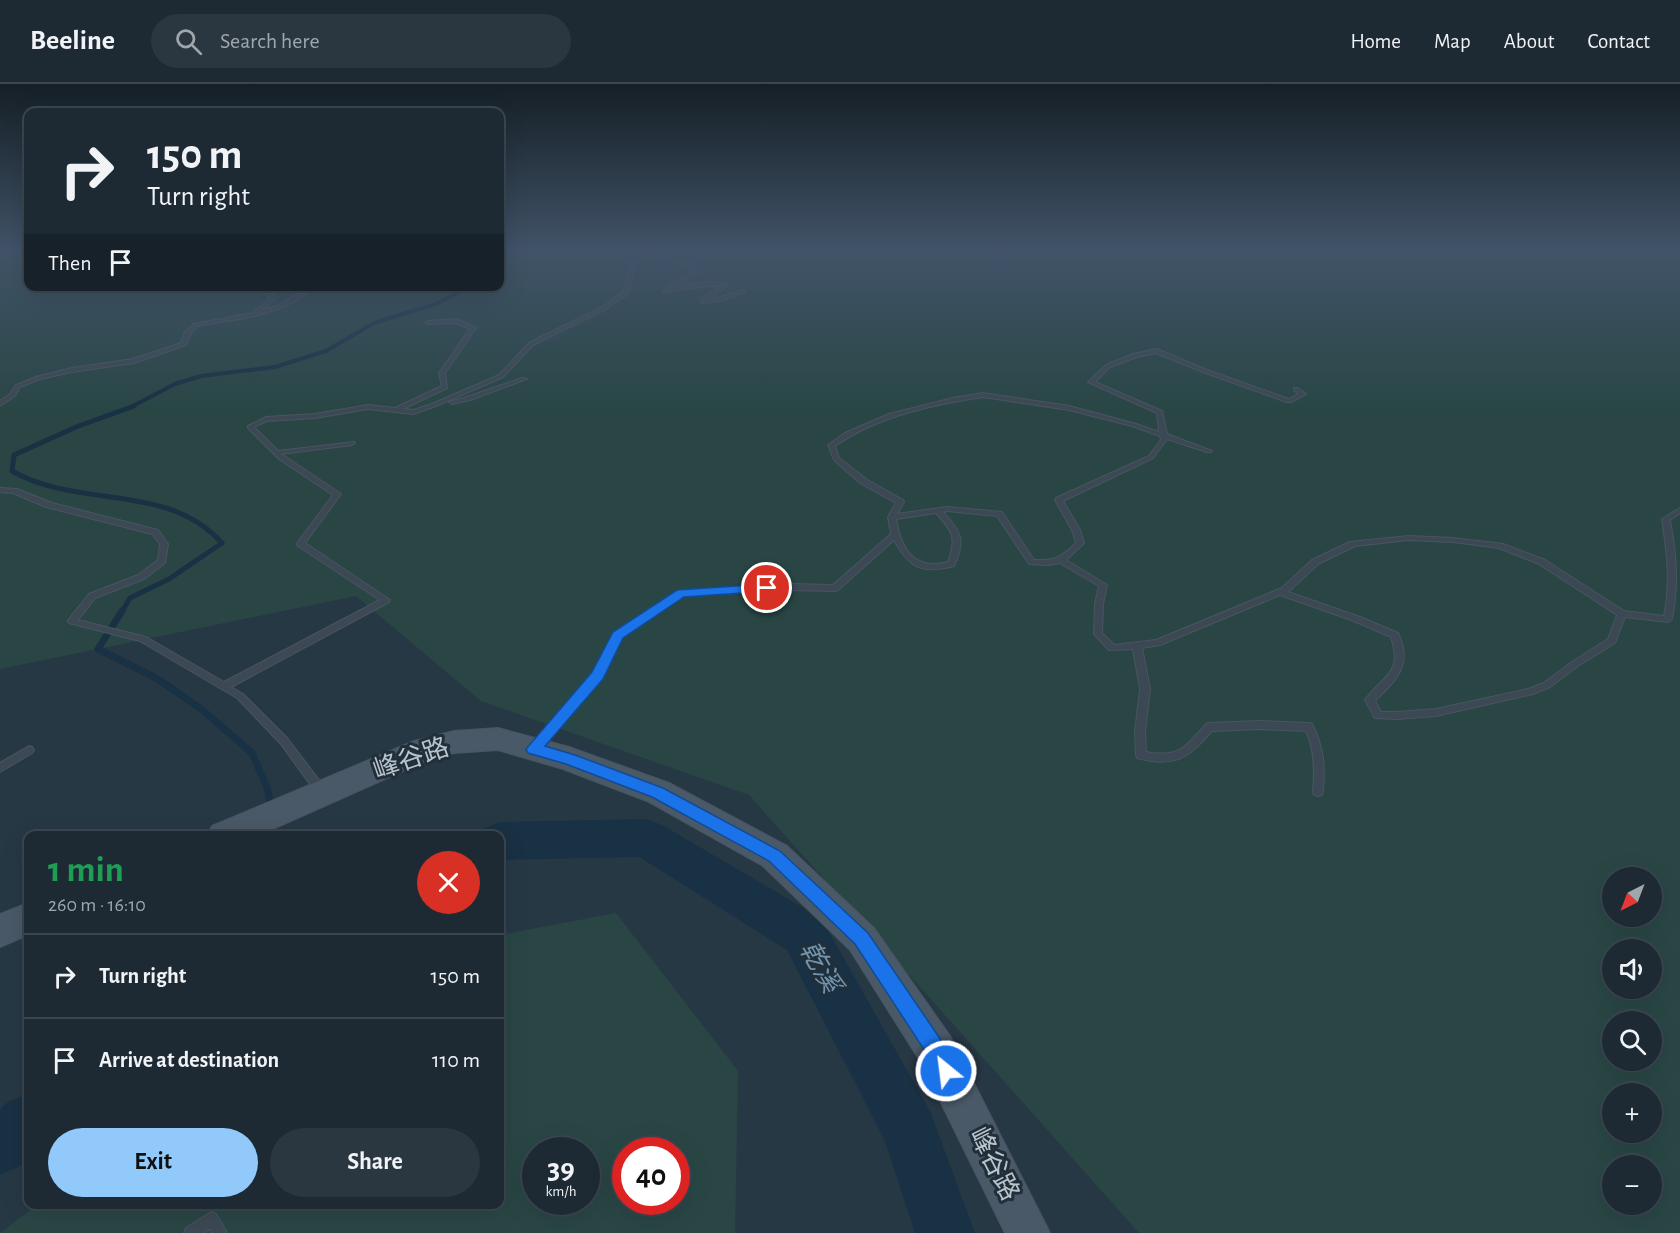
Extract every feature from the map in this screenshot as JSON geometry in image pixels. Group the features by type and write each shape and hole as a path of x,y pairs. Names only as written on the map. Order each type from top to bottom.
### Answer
{"street":[{"name":"峰谷路","path":"234,831 424,749 454,742 498,739 569,759 658,792 775,856 862,939 936,1050 1028,1233"},
{"path":"0,931 24,921"}],"lane":[{"path":"255,314 268,303"},
{"path":"0,404 13,395 18,386 38,378 72,370 134,362 184,344 188,332 196,325 255,314 287,306 291,303"},
{"path":"225,686 386,600 301,544 337,494 275,453 250,427 266,419 315,416 368,407 413,412 434,405 501,376 531,344 612,303"},
{"path":"398,409 445,387 442,373 473,328 456,321 429,322"},
{"path":"892,517 938,511 999,514 1032,562 1055,564 1080,543 1059,500 1151,458 1164,440 1160,412 1091,382 1108,366 1136,355 1157,351 1289,401 1303,394 1296,389"},
{"path":"434,405 468,399 524,379"},
{"path":"938,511 956,529 959,546 951,564 934,570 912,562 895,535 892,517 900,502 863,481 836,459 831,445 847,434 891,415 983,395 1070,408 1164,434 1209,452"},
{"path":"275,453 352,443"},
{"path":"0,490 14,491 49,505 155,532 164,544 162,561 141,577 92,596 72,621 142,639 240,696 284,741 322,793"},
{"path":"1061,560 1103,585 1099,604 1098,634 1112,648 1157,643 1279,592 1315,562 1353,544 1409,538 1453,540 1500,546 1542,562 1622,614 1668,619 1673,596 1673,560 1666,519 1680,510"},
{"path":"534,749 598,675 618,635 681,593 788,587 836,588 895,535"},
{"path":"1279,592 1395,635 1401,652 1396,673 1370,700 1378,715 1386,716 1417,716 1530,692 1547,685 1612,641 1622,614"},
{"path":"1137,645 1145,689 1140,732 1141,755 1164,760 1187,753 1209,727 1258,725 1309,727 1316,740 1321,759 1318,792"},
{"path":"0,768 29,750"},
{"path":"191,1233 211,1220 220,1233"}],"green space":[{"path":"0,303 1680,303 1680,1233 1139,1233 749,795 481,701 356,596 0,669"},
{"path":"616,913 738,1071 735,1233 0,1233 32,1209 504,1209 504,934"}],"waterway":[{"path":"131,407 175,384 201,376 275,367 326,351 374,323 439,303"},
{"path":"121,613 130,598 169,579 222,543 200,524 176,511 149,503 65,490 38,483 12,471 14,455 76,427 134,406"},
{"path":"122,611 98,649 156,678 200,708 252,753 268,790 271,810"},
{"path":"273,823 274,831"},
{"name":"乾溪","path":"504,841 646,838 804,934 910,1131 945,1233"},
{"name":"乾溪","path":"0,1146 24,1125"}],"route":[{"path":"767,588 681,593 618,635 598,675 534,749 569,759 658,792 775,856 862,939 936,1050 946,1071"}]}
